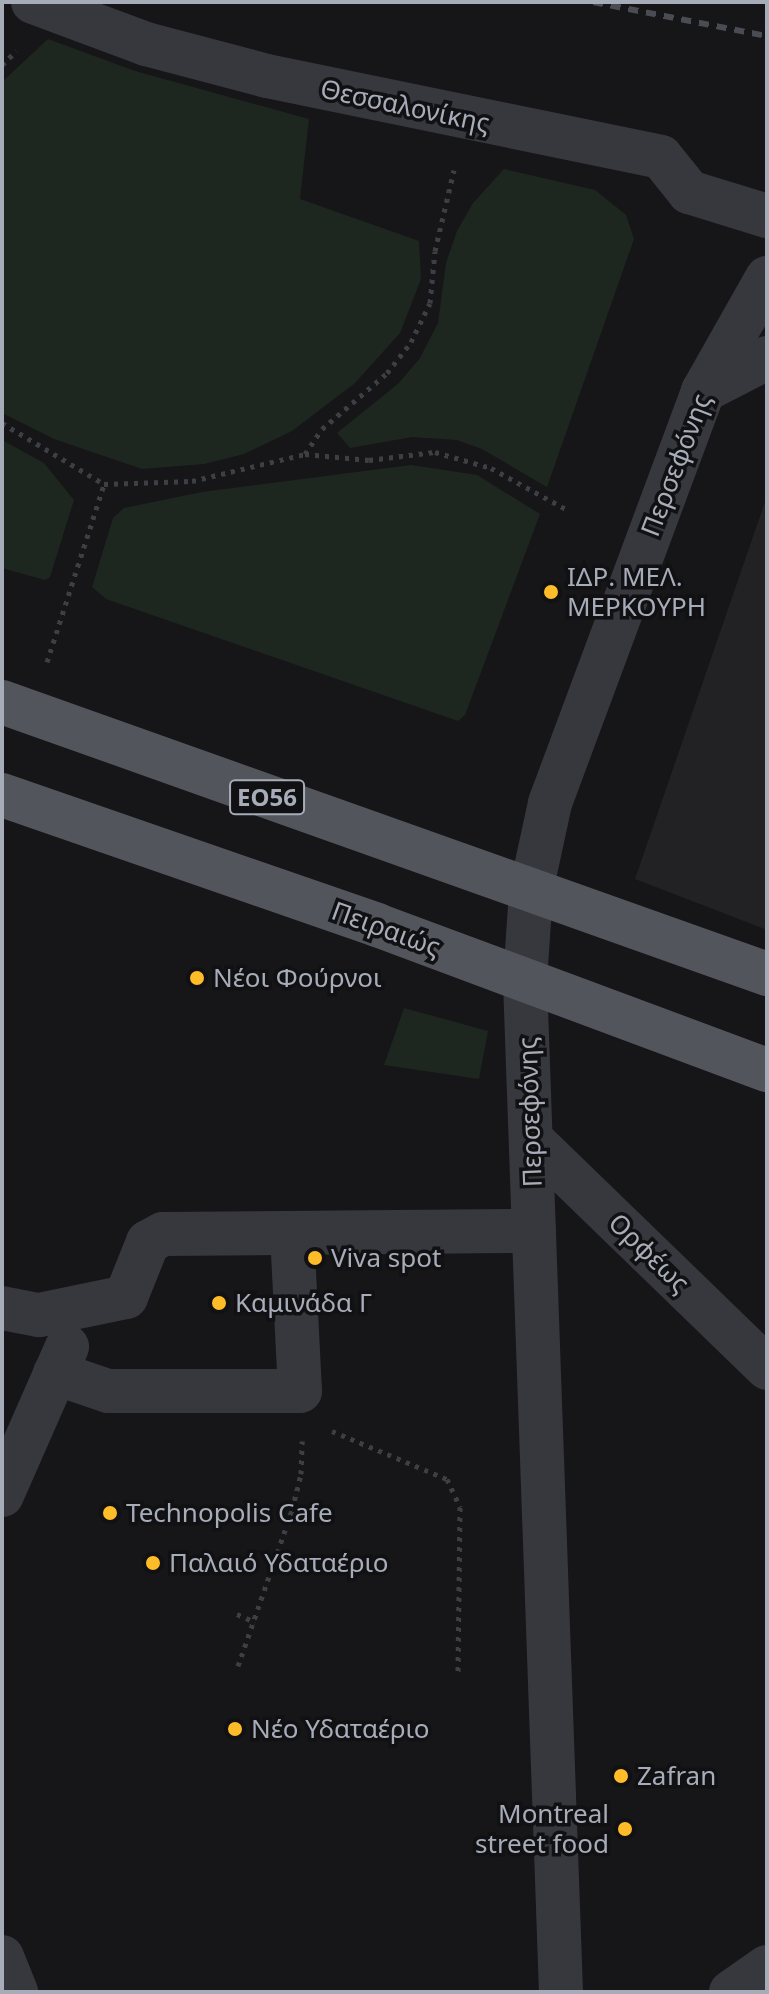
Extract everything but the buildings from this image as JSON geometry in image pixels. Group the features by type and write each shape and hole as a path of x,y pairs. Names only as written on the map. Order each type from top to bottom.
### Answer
{"main road":[{"name":"ΕΟ56","path":"16,708 767,974"},
{"name":"Πειραιώς","path":"2,795 525,980 767,1070"}],"street":[{"name":"Θεσσαλονίκης","path":"33,2 206,60 466,118 661,157 689,192 767,216"},
{"name":"Περσεφόνης","path":"561,1992 525,980 531,891 550,803 703,391 767,278"},
{"path":"703,391 767,358"},
{"name":"Ορφέως","path":"531,1139 767,1368"},
{"path":"2,1308 39,1315 126,1297 154,1236 534,1231"},
{"path":"55,1373 108,1391 301,1404 292,1233"},
{"path":"2,1495 84,1308"},
{"path":"2,1957 16,1992"},
{"path":"731,1992 767,1967"}],"path":[{"path":"305,454 322,429 387,373 411,342 430,303 435,251 466,118"},
{"path":"2,423 104,484 192,481 305,454 369,460 435,452 491,468 566,509"},
{"path":"16,708 104,484"},
{"path":"238,1666 255,1622 301,1474 301,1404 447,1479 460,1507 458,1674"},
{"path":"237,1614 255,1622"}],"shaded area":[{"path":"48,39 135,71 309,119 300,199 419,241 421,279 400,333 355,383 292,431 244,454 204,464 142,469 54,439 2,413 2,82"},
{"path":"504,169 595,190 626,215 634,239 547,487 482,449 457,440 412,437 350,448 337,433 399,383 420,358 438,323 446,263 457,231 473,203"},
{"path":"2,440 44,463 74,500 50,577 45,580 2,568"},
{"path":"411,465 477,475 540,514 465,715 458,721 106,599 92,587 113,518 124,508 202,492"},
{"path":"767,496 767,930 635,879"},
{"path":"404,1008 488,1031 479,1079 384,1065"}],"railway":[{"path":"593,2 767,36"}],"place":[{"name":"ΙΔΡ. ΜΕΛ. ΜΕΡΚΟΥΡΗ","path":"551,592"},
{"name":"Νέοι Φούρνοι","path":"197,978"},
{"name":"Viva spot","path":"315,1258"},
{"name":"Καμινάδα Γ","path":"219,1303"},
{"name":"Technopolis Cafe","path":"110,1513"},
{"name":"Παλαιό Υδαταέριο","path":"153,1563"},
{"name":"Νέο Υδαταέριο","path":"235,1729"},
{"name":"Zafran","path":"621,1776"},
{"name":"Montreal street food","path":"625,1829"}]}
